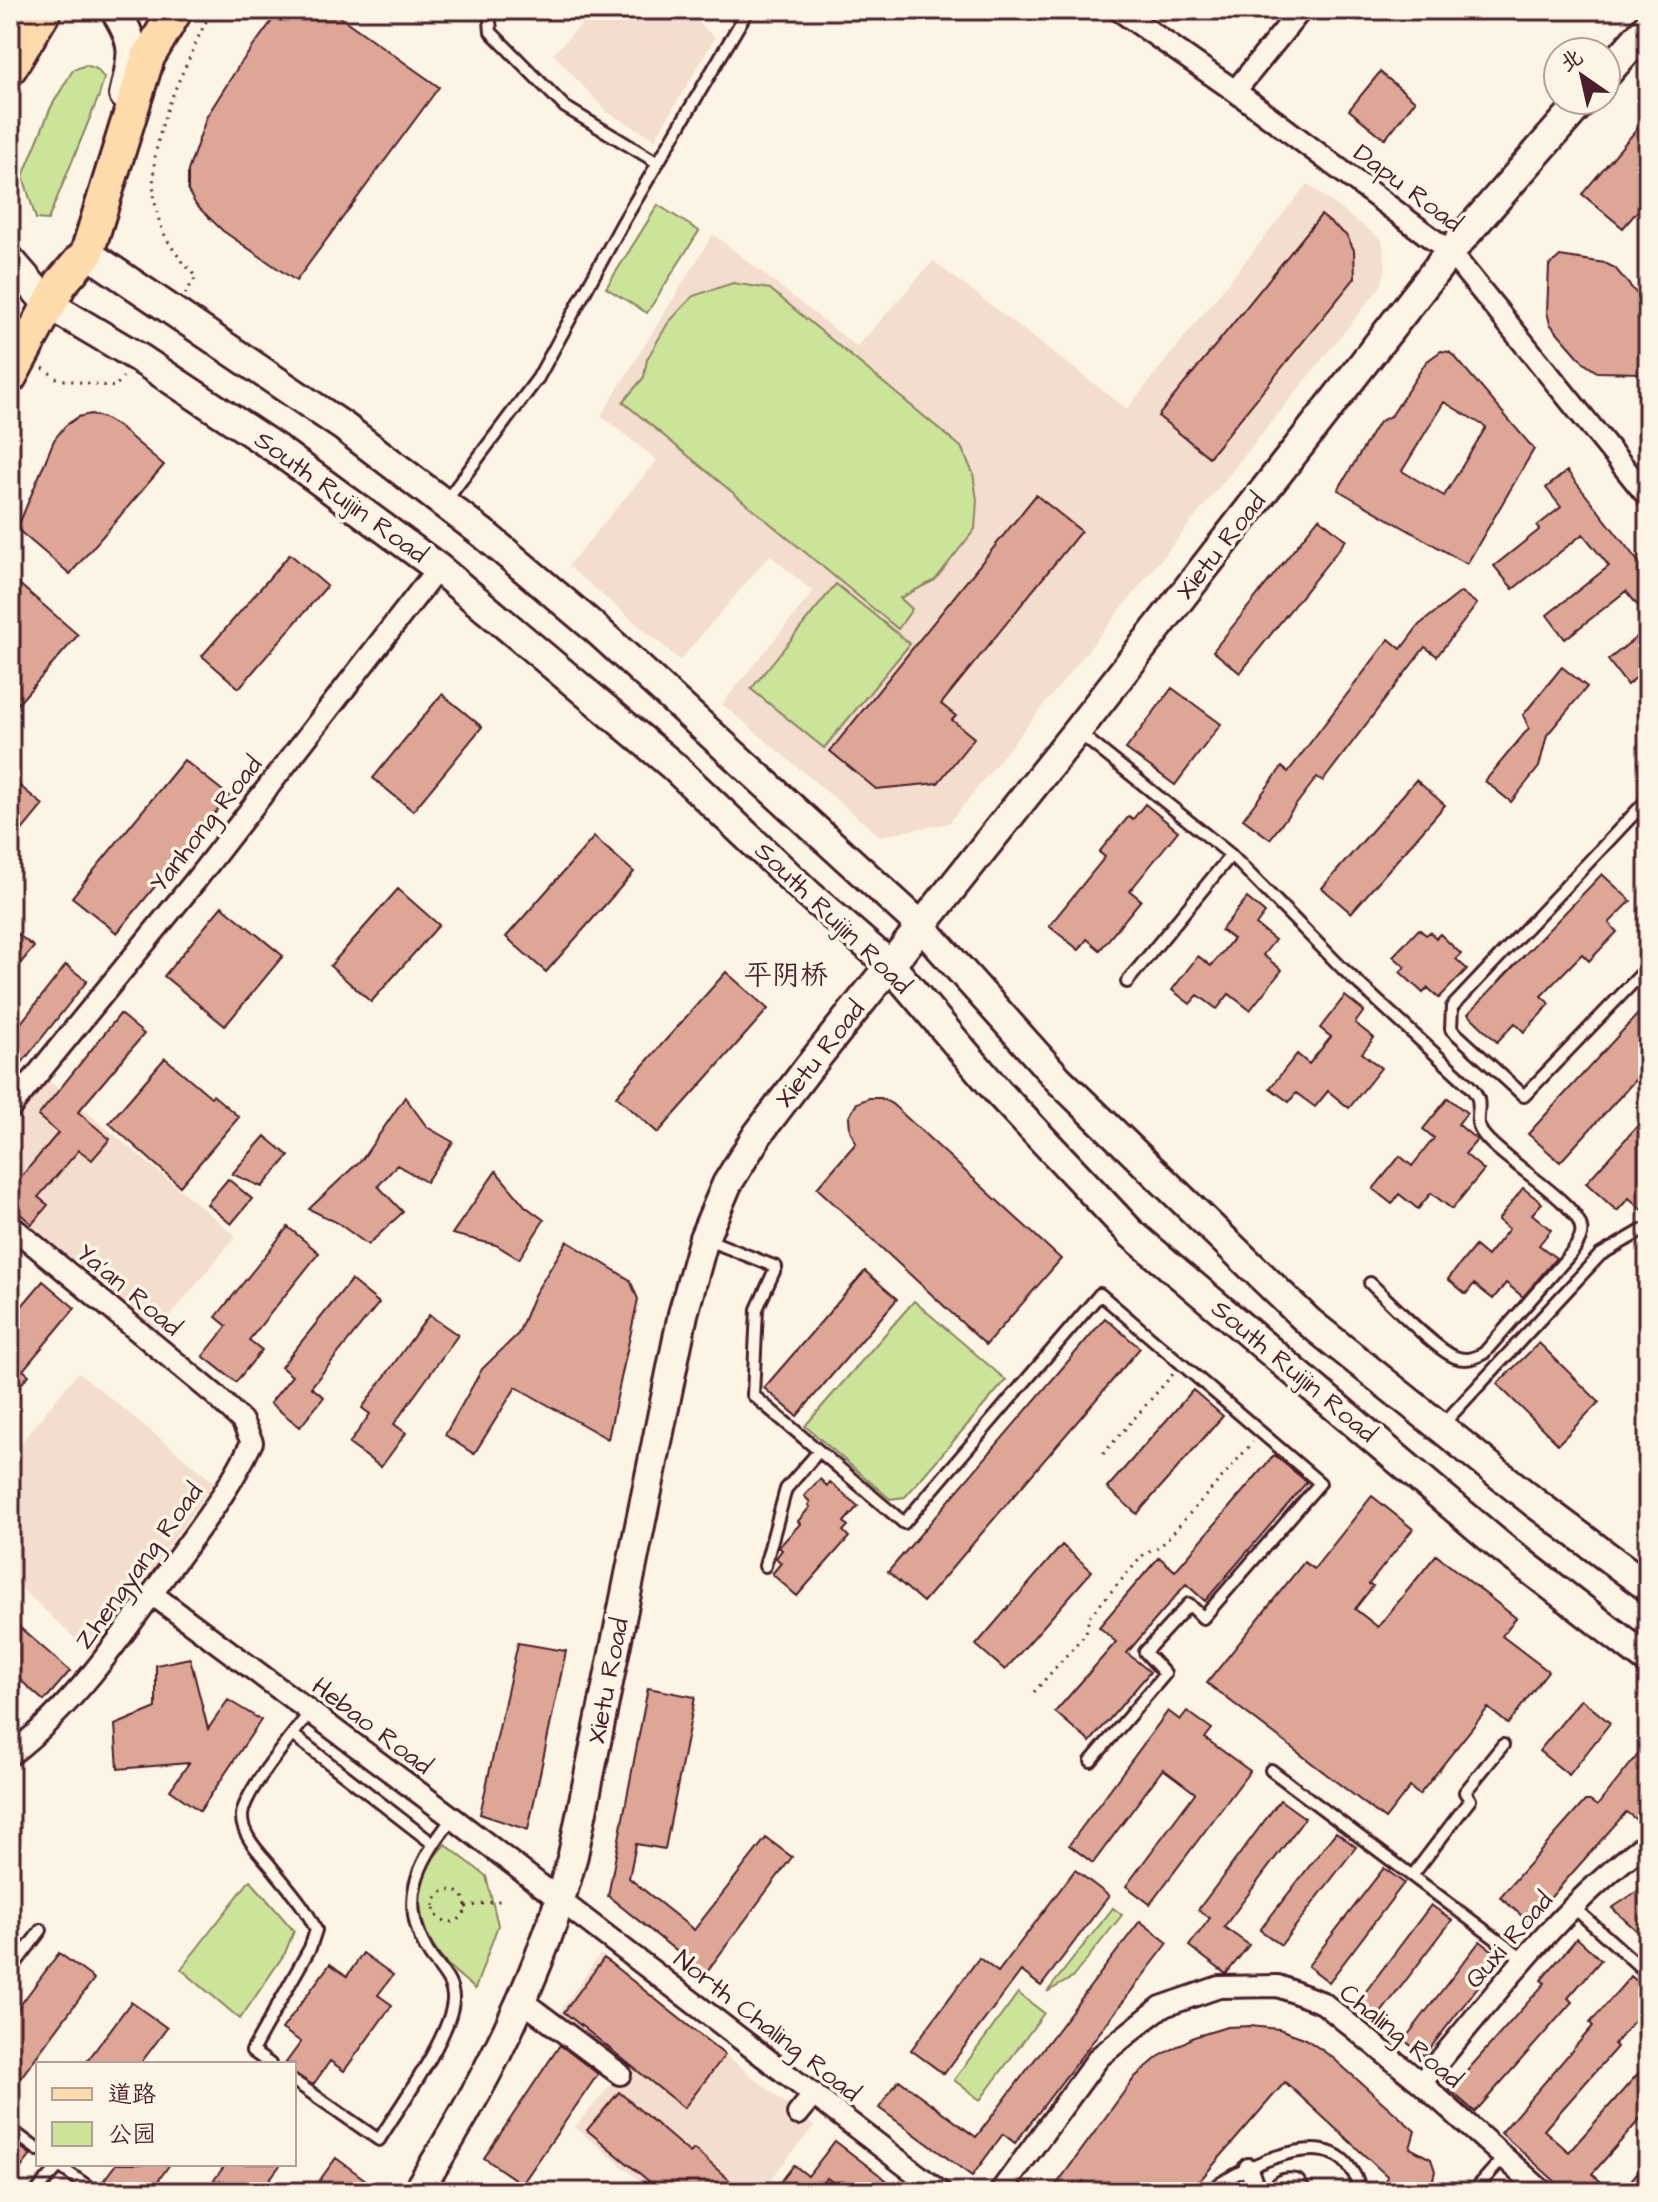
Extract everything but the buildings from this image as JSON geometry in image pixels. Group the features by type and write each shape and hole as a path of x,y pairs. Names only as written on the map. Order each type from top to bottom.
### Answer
{"main road":[{"path":"10,68 45,10"},
{"path":"87,253 131,62 131,34 115,10"},
{"path":"10,377 61,283 87,253 148,57 176,10"},
{"path":"1622,56 1648,26"},
{"name":"Xietu Road","path":"417,2192 483,2081 522,2001 561,1901 580,1824 683,1314 704,1238 727,1184 758,1134 920,925 1077,731 1450,252 1569,116"},
{"name":"South Ruijin Road","path":"87,253 344,427 444,503 596,629 920,925 1059,1080 1309,1322 1535,1503 1648,1587"},
{"name":"South Ruijin Road","path":"10,260 48,304 139,358 278,450 438,568 672,765 808,894 890,965 998,1092 1132,1234 1500,1546 1648,1660"}],"street":[{"name":"Dapu Road","path":"1119,10 1235,91 1450,252 1648,497"},
{"path":"1235,91 1301,10"},
{"name":"Yanhong Road","path":"10,1108 196,880 438,568"},
{"name":"Ya'an Road","path":"10,1225 214,1394"},
{"name":"Zhengyang Road","path":"10,1755 60,1709 111,1653 235,1478 252,1442 242,1421 214,1394"},
{"name":"Hebao Road","path":"152,1594 561,1901"},
{"name":"Quxi Road","path":"1421,2083 1572,1906 1619,1863 1648,1842"},
{"name":"North Chaling Road","path":"561,1901 940,2192"},
{"name":"Chaling Road","path":"1000,2192 1099,2057 1161,2007 1219,1987 1278,1986 1323,2003 1421,2083 1543,2192"},
{"path":"522,2001 620,2074"},
{"path":"798,2114 814,2094"},
{"path":"1248,2167 1257,2192"},
{"path":"1275,2192 1280,2184 1288,2181 1296,2183 1302,2192"}],"lane":[{"path":"489,10 491,32 565,107 658,163"},
{"path":"444,503 538,378 623,222 748,10"},
{"path":"1077,731 1231,855 1343,969 1474,1091 1479,1100 1476,1123 1486,1139 1569,1209 1581,1227 1581,1238 1573,1251 1484,1353 1476,1358 1464,1359 1443,1350 1370,1283"},
{"path":"1648,799 1452,1007 1451,1029 1524,1096 1648,967"},
{"path":"1127,982 1231,855"},
{"path":"1441,1426 1600,1255 1643,1230"},
{"path":"704,1238 776,1267 757,1309 753,1395 904,1523 1100,1294 1320,1483 1203,1618 1189,1604 1145,1652 1165,1674 1091,1761"},
{"path":"765,1566 786,1489 819,1451"},
{"path":"267,2062 252,2051 310,1948 316,1930 308,1912 254,1846 242,1817 247,1798 310,1712"},
{"path":"293,1735 432,1843"},
{"path":"1412,1876 1470,1800 1465,1792 1503,1745"},
{"path":"1271,1770 1524,1960"},
{"path":"296,2082 379,2140 431,2055 447,2025 453,1995 418,1931 413,1910 413,1888 432,1843 453,1818"},
{"path":"1572,1906 1648,1974"},
{"path":"10,1971 41,1930"},
{"path":"10,2129 36,2148"},
{"path":"1207,2192 1267,2158 1303,2152 1330,2152 1343,2159 1354,2173 1359,2192"},
{"path":"1473,2192 1504,2157"},
{"path":"36,2192 57,2166"},
{"path":"59,2166 96,2192"}],"path":[{"path":"183,70 214,10"},
{"path":"1103,1454 1181,1364"},
{"path":"1034,1692 1086,1633 1089,1617 1098,1606 1145,1553 1161,1546 1261,1433"},
{"path":"449,1890 464,1897 466,1907 462,1917 449,1922 436,1914 434,1904 439,1894 449,1890"},
{"path":"466,1907 504,1900"}],"shaded area":[{"path":"595,10 686,10 715,38 655,139 607,112 553,54"},
{"path":"1307,184 1382,240 1386,267 1381,286 949,823 880,836 722,704 813,592 770,555 680,660 568,566 657,460 601,416 713,234 857,347 933,261 1127,409"},
{"path":"47,1079 236,1236 157,1332 10,1206 10,1125"},
{"path":"78,1372 214,1482 92,1654 10,1578 10,1457"},
{"path":"600,1954 814,2126 760,2192 653,2192 575,2127 620,2074 556,2018"}],"green space":[{"path":"86,65 97,69 104,78 99,96 48,220 36,219 23,176 51,107 73,70"},
{"path":"658,205 699,231 647,313 606,288"},
{"path":"733,283 770,289 961,447 973,473 977,500 975,529 935,580 900,598 912,609 898,629 623,402 644,377 647,359 668,323 693,296"},
{"path":"836,584 910,644 824,748 751,689"},
{"path":"914,1301 1006,1380 905,1497 890,1499 805,1426"},
{"path":"445,1844 486,1876 498,1925 475,1989 438,1953 422,1916 420,1889 423,1876"},
{"path":"250,1880 294,1931 285,1953 240,2019 181,1969"},
{"path":"1113,1908 1122,1915 1072,1978 1047,1992"},
{"path":"1018,1993 1044,2013 980,2100 954,2080"}],"district":[{"name":"平阴桥","path":"786,975"}]}
